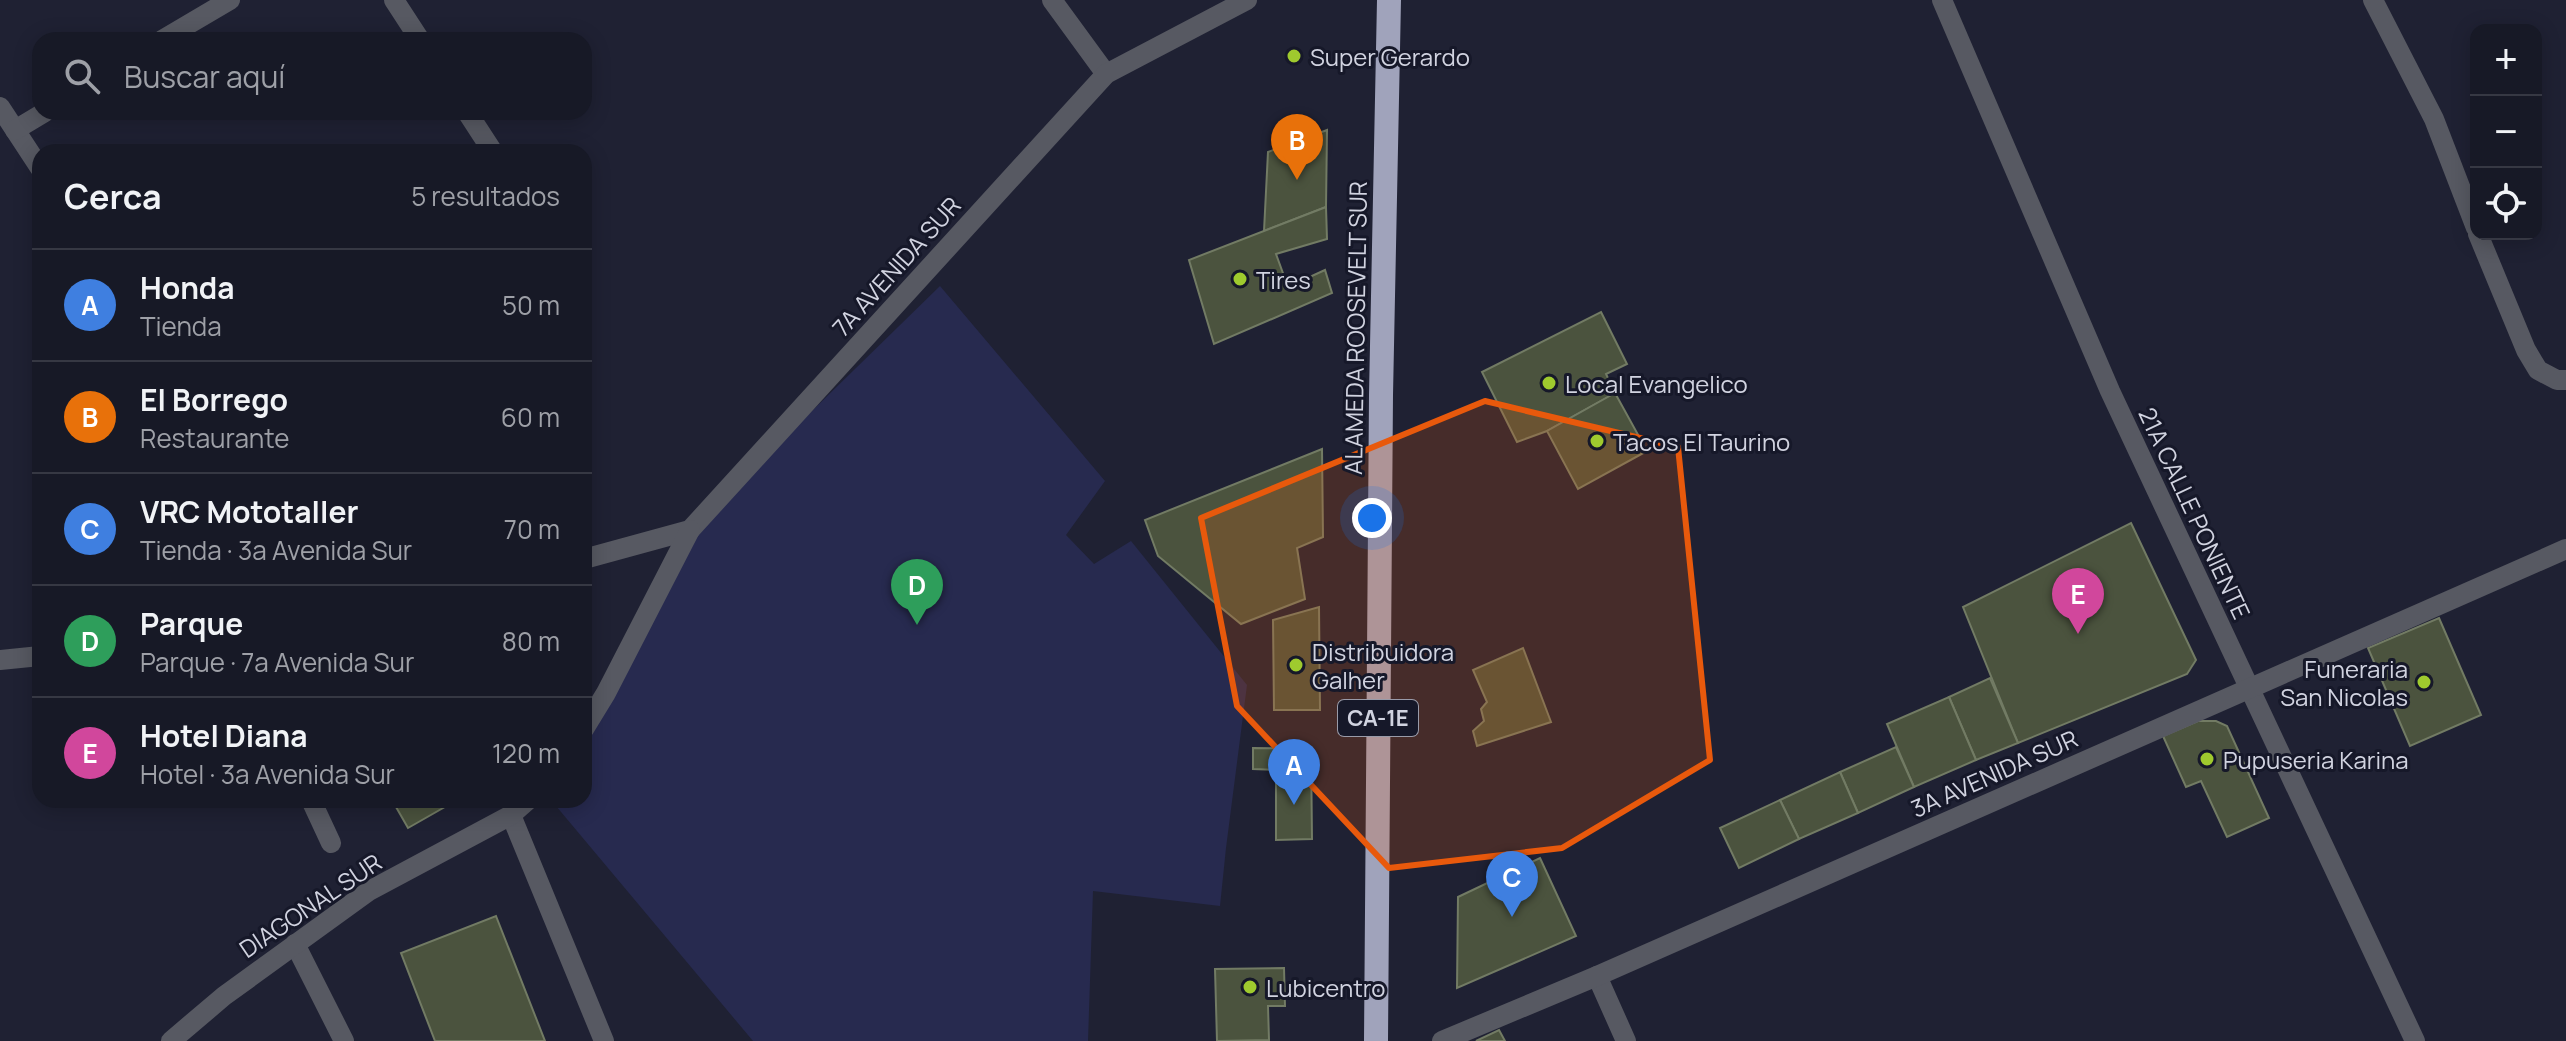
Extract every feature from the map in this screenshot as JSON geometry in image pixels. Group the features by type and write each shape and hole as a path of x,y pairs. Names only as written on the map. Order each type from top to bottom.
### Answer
{"highway":[{"name":"ALAMEDA ROOSEVELT SUR","path":"1376,1041 1380,411 1389,0"}],"street":[{"path":"176,32 230,0"},
{"path":"394,0 415,32"},
{"path":"1052,0 1106,74"},
{"name":"7A AVENIDA SUR","path":"690,530 1106,74 1247,0"},
{"name":"21A CALLE PONIENTE","path":"1942,0 2110,391 2415,1041"},
{"path":"2373,0 2434,119 2470,212"},
{"path":"0,107 32,156"},
{"path":"15,130 32,120"},
{"path":"472,120 488,144"},
{"path":"2480,240 2526,350 2538,370 2557,380 2566,380"},
{"path":"592,557 690,530"},
{"path":"592,716 690,530"},
{"name":"3A AVENIDA SUR","path":"1442,1041 1597,976 2566,549"},
{"path":"0,660 32,657"},
{"path":"315,808 331,843"},
{"name":"DIAGONAL SUR","path":"171,1041 224,996 369,891 519,808"},
{"path":"511,815 604,1041"},
{"path":"295,944 344,1041"},
{"path":"1597,976 1626,1041"}],"highlighted area":[{"path":"1485,401 1678,447 1710,760 1562,848 1389,868 1237,706 1201,518"}],"shaded area":[{"path":"940,286 1105,481 1066,535 1094,564 1131,541 1247,685 1220,906 1093,891 1088,1041 753,1041 558,808 592,808 592,701 690,530"}],"building":[{"path":"1327,130 1326,207 1264,231 1268,152"},
{"name":"Tires","path":"1326,207 1327,239 1276,254 1288,287 1325,270 1332,293 1214,344 1189,260"},
{"name":"Local Evangelico","path":"1601,312 1627,364 1606,374 1615,393 1547,431 1517,442 1482,372"},
{"name":"Tacos El Taurino","path":"1615,393 1647,451 1578,489 1547,431"},
{"path":"1322,449 1323,537 1297,548 1305,599 1241,624 1158,556 1145,520"},
{"path":"2131,523 2196,660 2187,674 2018,743 1963,607"},
{"name":"Distribuidora Galher","path":"1319,607 1320,710 1274,710 1273,620"},
{"name":"Funeraria San Nicolas","path":"2439,618 2481,715 2410,746 2368,648"},
{"path":"1523,648 1551,722 1477,746 1473,731 1484,721 1481,709 1487,702 1473,670"},
{"path":"1990,678 2018,743 1976,760 1949,697"},
{"path":"1949,697 1976,760 1914,787 1887,724"},
{"name":"Pupuseria Karina","path":"2198,721 2216,721 2227,726 2269,818 2227,837 2201,781 2186,787 2163,736"},
{"path":"1896,747 1914,787 1858,813 1840,772"},
{"path":"1253,748 1311,749 1312,839 1276,840 1276,770 1253,769"},
{"path":"1840,772 1858,813 1799,839 1780,800"},
{"path":"1780,800 1799,839 1739,868 1720,828"},
{"path":"397,808 443,808 408,828"},
{"path":"1540,858 1576,936 1457,988 1458,897"},
{"path":"496,916 545,1041 435,1041 401,953"},
{"name":"Lubicentro","path":"1284,968 1285,1006 1268,1006 1269,1040 1217,1041 1215,969"},
{"path":"1499,1030 1505,1041 1476,1041"}],"place":[{"name":"Super Gerardo","path":"1294,56"},
{"name":"El Borrego","path":"1297,180"},
{"name":"Tires","path":"1240,279"},
{"name":"Local Evangelico","path":"1549,383"},
{"name":"Tacos El Taurino","path":"1597,441"},
{"name":"Parque","path":"917,625"},
{"name":"Hotel Diana","path":"2078,634"},
{"name":"Distribuidora Galher","path":"1296,665"},
{"name":"Funeraria San Nicolas","path":"2424,682"},
{"name":"Pupuseria Karina","path":"2207,759"},
{"name":"Honda","path":"1294,805"},
{"name":"VRC Mototaller","path":"1512,917"},
{"name":"Lubicentro","path":"1250,987"}]}
